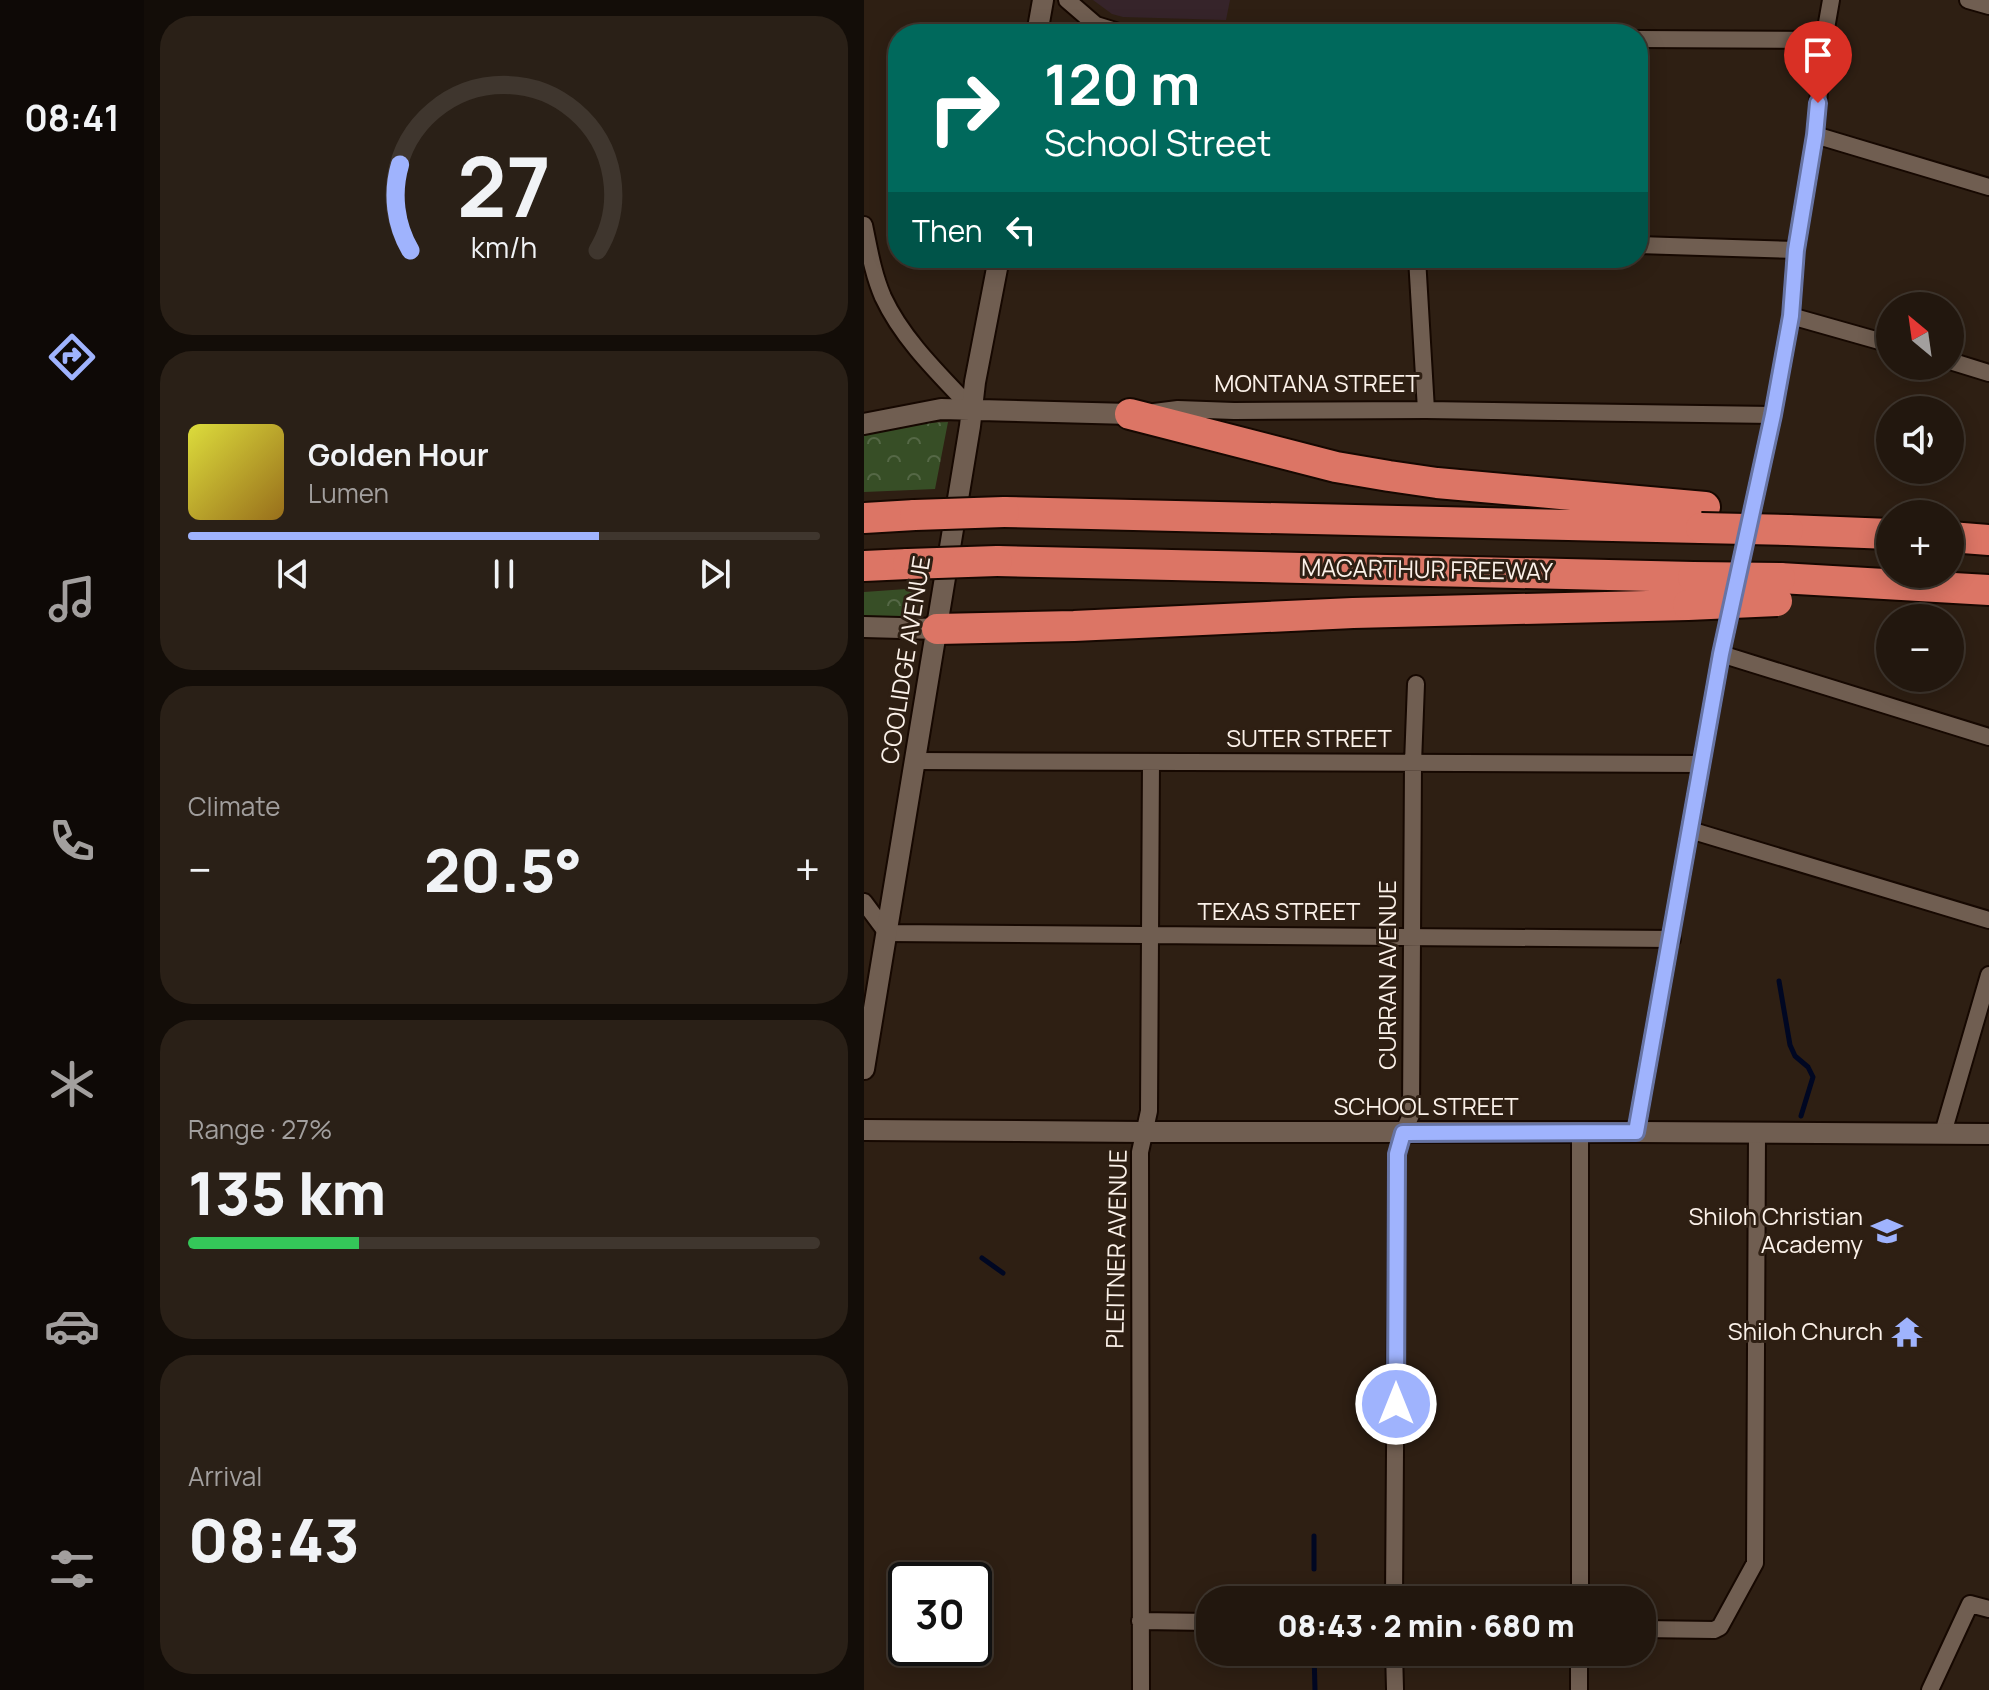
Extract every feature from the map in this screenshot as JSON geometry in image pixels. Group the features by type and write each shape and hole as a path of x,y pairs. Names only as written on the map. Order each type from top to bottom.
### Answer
{"highway":[{"path":"1130,414 1336,467 1389,476 1703,518 1876,526"},
{"name":"MACARTHUR FREEWAY","path":"864,518 1004,512 1703,518"},
{"path":"1789,523 1876,532"},
{"path":"1964,538 1989,540"},
{"name":"MACARTHUR FREEWAY","path":"864,566 997,561 1690,591"},
{"path":"937,629 1353,613 1690,591 1983,589"}],"street":[{"path":"1039,24 1043,0"},
{"path":"1067,0 1095,24"},
{"path":"1636,1132 1721,654 1773,415 1791,316 1796,250 1815,135 1831,0"},
{"path":"1968,0 1989,6"},
{"path":"1648,39 1824,40"},
{"path":"1815,135 1989,187"},
{"path":"864,225 875,275 895,319 908,338 972,409"},
{"path":"1648,245 1796,250"},
{"name":"COOLIDGE AVENUE","path":"864,1069 997,268"},
{"path":"1418,268 1426,410"},
{"path":"1791,316 1876,340"},
{"path":"1964,365 1989,373"},
{"name":"MONTANA STREET","path":"864,424 941,409 1130,414 1178,409 1773,415"},
{"path":"864,627 937,629"},
{"path":"1721,654 1989,737"},
{"name":"CURRAN AVENUE","path":"1394,1586 1397,1154 1411,1115 1416,684"},
{"name":"SUTER STREET","path":"916,761 1701,764"},
{"name":"PLEITNER AVENUE","path":"1141,1690 1140,1152 1149,1111 1151,762"},
{"path":"1690,830 1989,920"},
{"path":"864,902 887,933"},
{"name":"TEXAS STREET","path":"887,933 1672,939"},
{"path":"1943,1133 1989,975"},
{"name":"SCHOOL STREET","path":"864,1130 1989,1134"},
{"path":"1580,1132 1580,1586"},
{"path":"1656,1629 1714,1630 1720,1627 1755,1563 1757,1134"},
{"path":"1930,1690 1970,1604 1989,1609"},
{"path":"1140,1621 1196,1622"},
{"path":"1394,1666 1395,1689"},
{"path":"1579,1666 1579,1690"}],"shaded area":[{"path":"1093,0 1230,0 1226,20 1123,17 1112,14"}],"green space":[{"path":"948,422 935,489 864,492 864,435 925,423"},
{"path":"921,588 915,621 864,618 864,592"}],"waterway":[{"path":"1779,981 1790,1045 1813,1077 1801,1116"},
{"path":"982,1258 1003,1273"},
{"path":"1314,1536 1314,1569"},
{"path":"1314,1666 1315,1690"}],"place":[{"name":"Shiloh Christian Academy","path":"1887,1231"},
{"name":"Shiloh Church","path":"1907,1332"}],"route":[{"path":"1396,1404 1397,1154 1403,1133 1636,1132 1721,654 1773,415 1791,316 1796,250 1818,103"}]}
